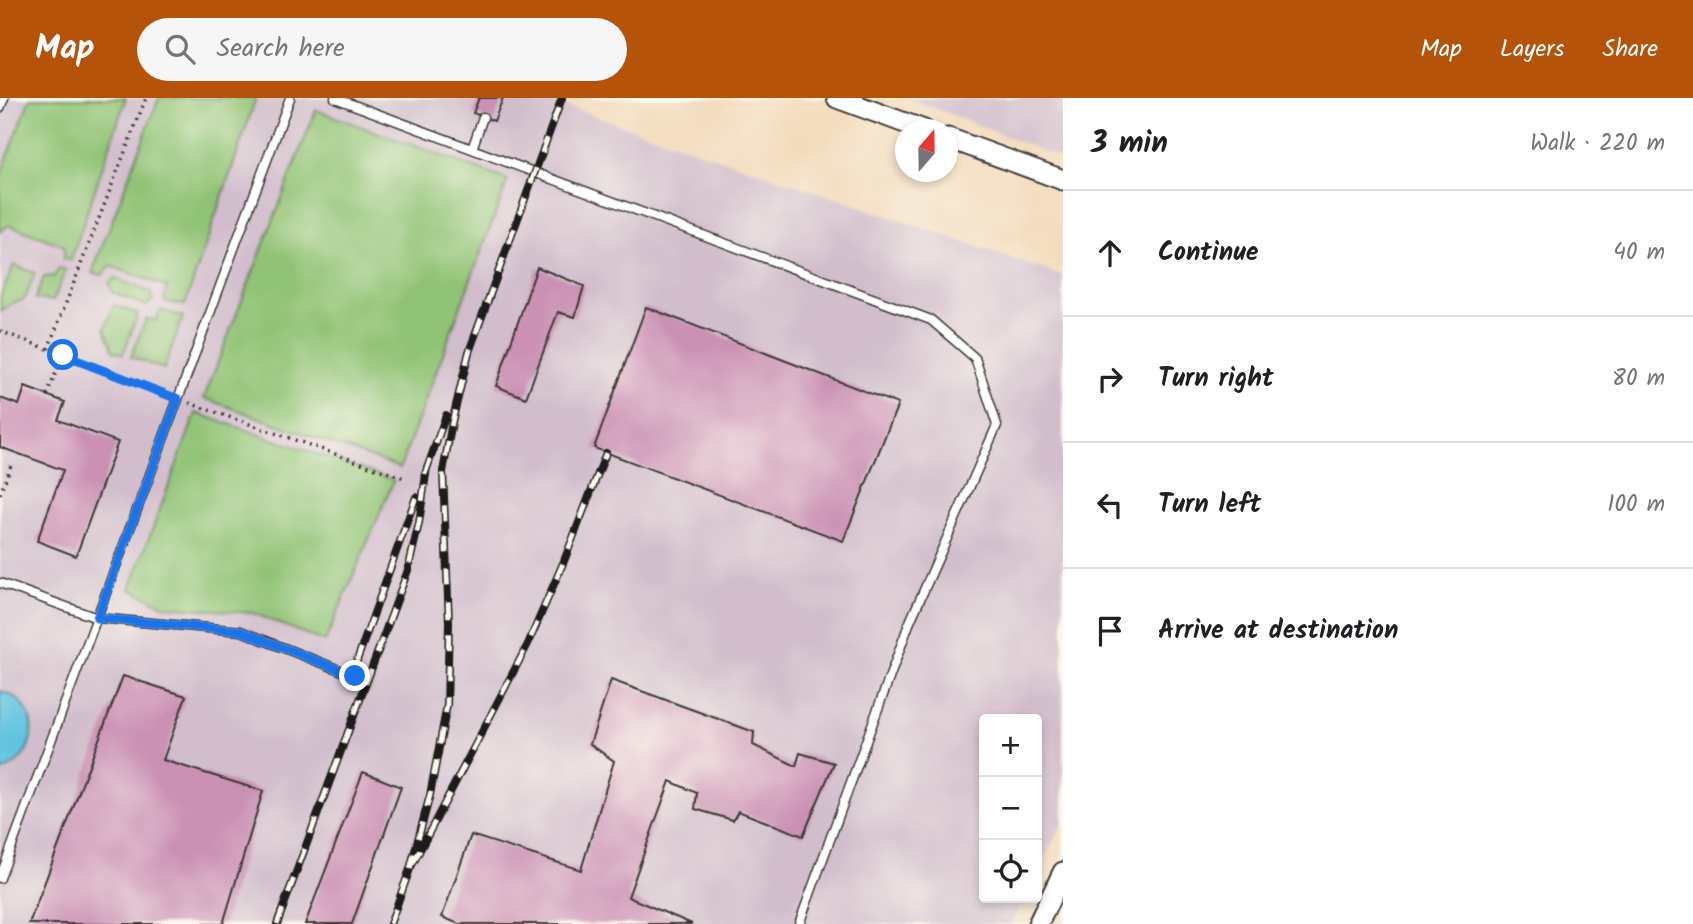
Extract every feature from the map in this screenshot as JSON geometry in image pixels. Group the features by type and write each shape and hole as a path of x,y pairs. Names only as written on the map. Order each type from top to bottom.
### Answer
{"street":[{"path":"837,98 895,120"},
{"path":"958,142 1063,180"},
{"path":"1038,924 1063,872"}],"lane":[{"path":"0,108 4,98"},
{"path":"0,878 290,98"},
{"path":"335,98 931,320 975,358 997,425 909,624 799,924"},
{"path":"472,149 483,117"},
{"path":"0,583 97,618 241,631 355,676"}],"path":[{"path":"48,349 146,98"},
{"path":"0,331 178,399 404,478"},
{"path":"47,395 63,355"},
{"path":"0,494 11,465"}],"shaded area":[{"path":"0,98 543,98 1063,276 1063,822 1042,864 1042,714 979,714 979,903 1022,903 1011,924 0,924"},
{"path":"909,98 1063,98 1063,159"}],"green space":[{"path":"30,98 126,98 71,260 64,259 64,246 9,225 0,232 0,177"},
{"path":"159,98 256,98 185,305 164,301 167,287 111,266 102,275 92,273"},
{"path":"316,110 508,180 400,468 204,398"},
{"path":"14,265 35,273 25,299 1,311 0,297"},
{"path":"60,268 66,270 53,301 35,299 44,277 54,276"},
{"path":"115,278 150,292 153,300 146,306 112,292 109,283"},
{"path":"114,305 138,314 123,354 114,351 105,329"},
{"path":"161,310 183,317 164,369 131,357 146,319 156,320"},
{"path":"196,413 394,480 325,642 253,613 166,606 130,589"}],"water":[{"path":"0,691 14,697 24,706 32,730 23,755 14,765 0,772"}],"building":[{"path":"479,98 503,98 494,121 473,113"},
{"path":"537,267 584,286 575,317 558,312 526,398 496,386"},
{"path":"646,307 898,404 843,541 594,448"},
{"path":"25,387 65,402 58,420 118,442 76,556 37,541 63,470 0,447 0,398 19,405"},
{"path":"123,676 186,696 163,760 263,791 223,924 29,924"},
{"path":"611,680 754,732 753,745 796,766 800,753 834,763 803,836 738,811 733,820 695,809 697,793 670,781 628,897 692,924 459,924 442,917 471,835 581,870 614,761 590,744"},
{"path":"363,772 401,787 352,924 305,924"}],"railway":[{"path":"410,869 430,795 447,705 449,623 443,472 452,422 469,352 562,98"},
{"path":"425,474 446,415"},
{"path":"390,924 410,869 528,644 606,453"},
{"path":"277,924 408,570 419,523 427,467"},
{"path":"356,663 416,497"}],"route":[{"path":"63,355 178,399 97,618 241,631 355,676"}]}
